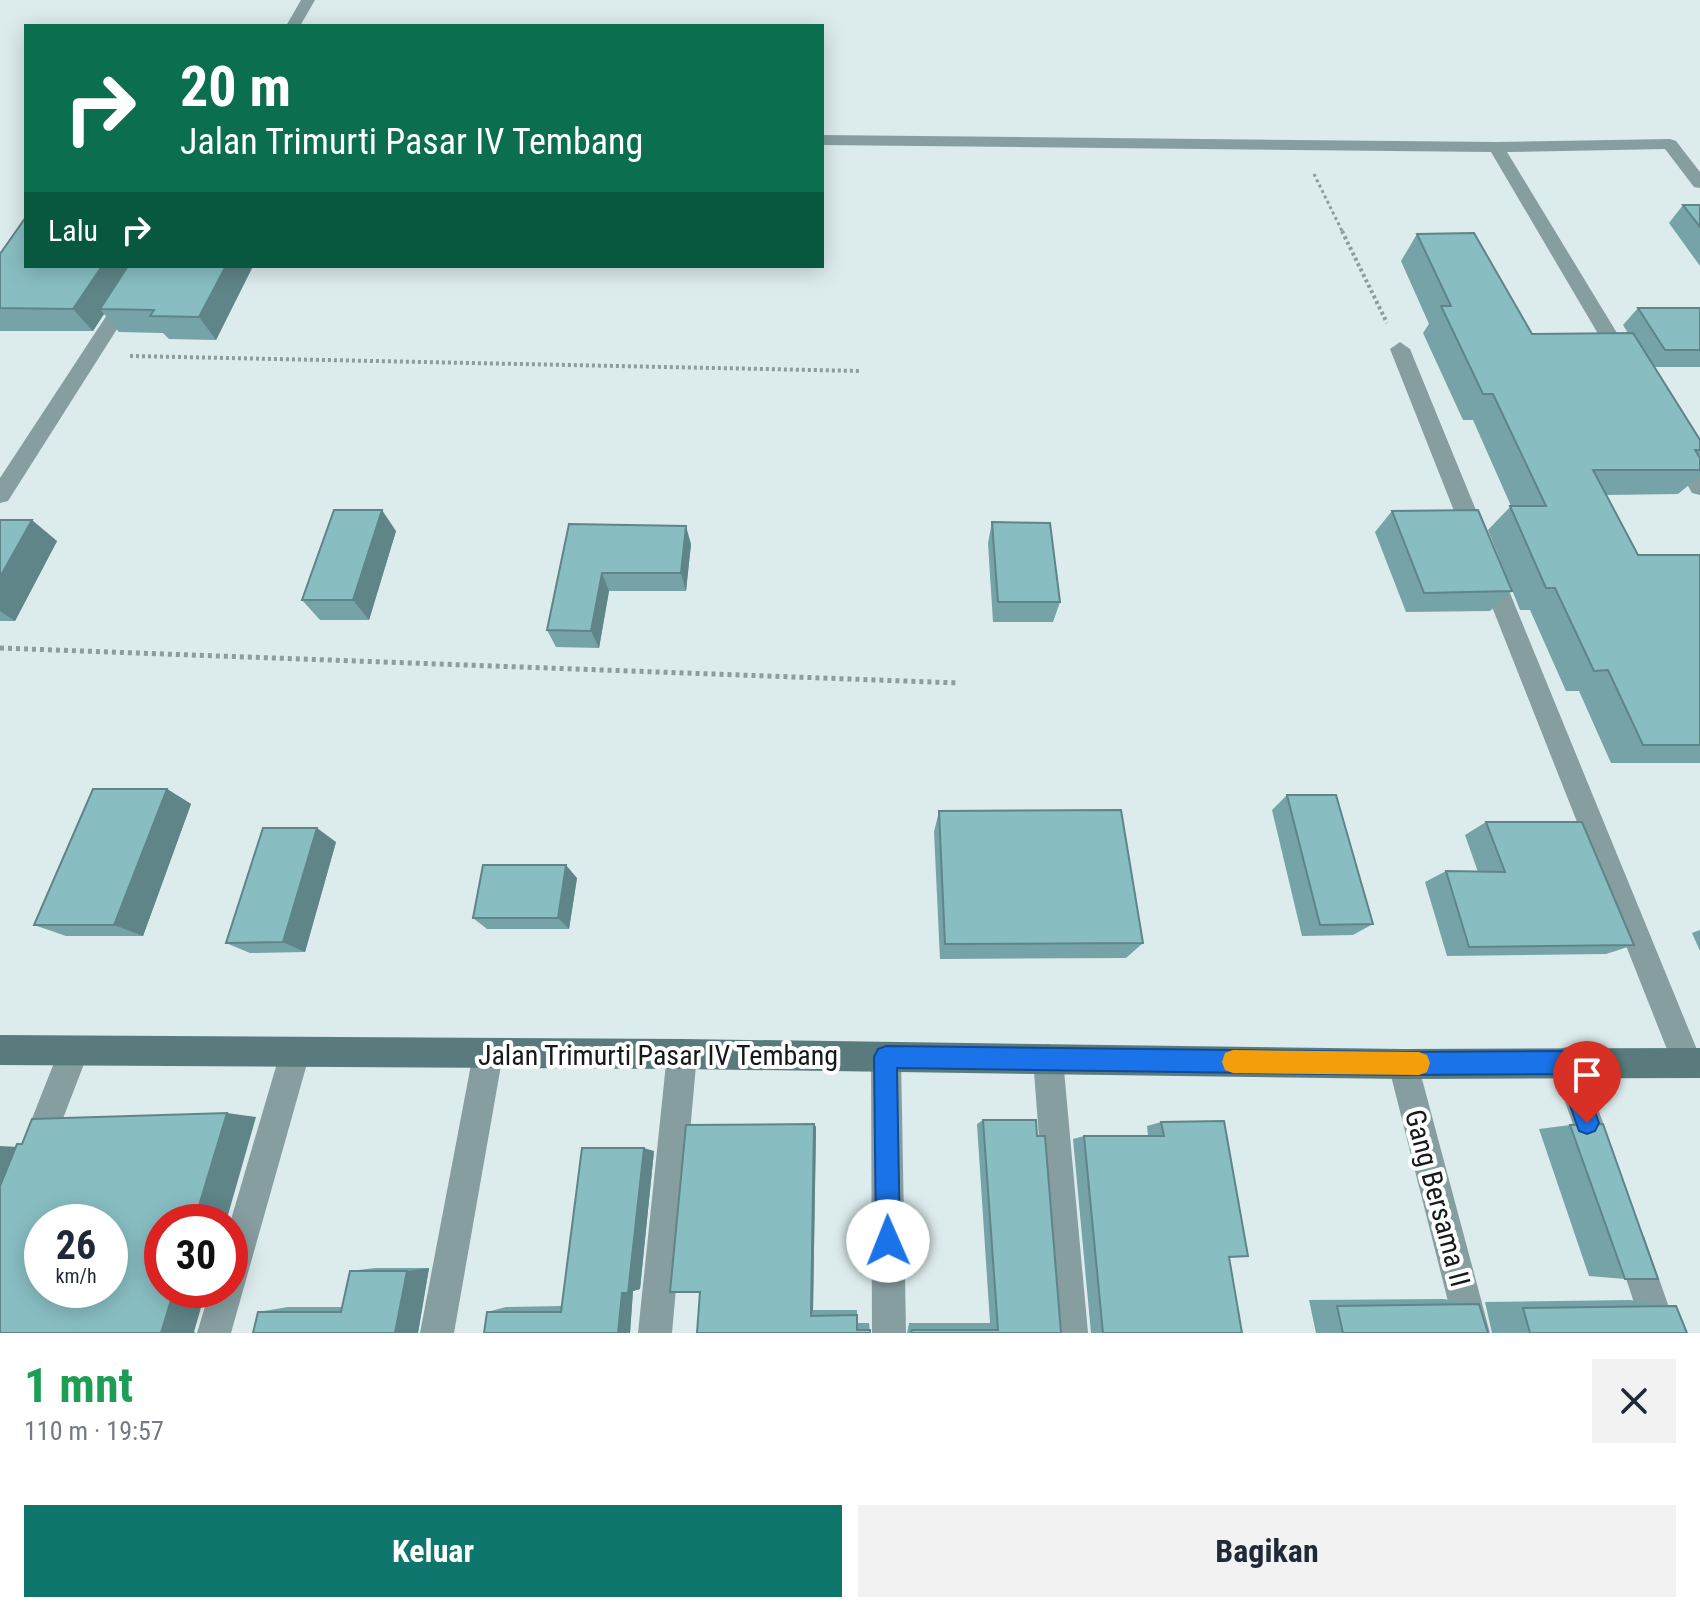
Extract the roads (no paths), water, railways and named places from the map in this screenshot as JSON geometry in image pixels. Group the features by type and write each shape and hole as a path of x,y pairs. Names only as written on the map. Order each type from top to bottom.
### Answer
{"street":[{"path":"294,24 308,0"},
{"path":"824,140 1496,147 1670,144 1700,183"},
{"path":"1496,147 1635,378"},
{"path":"0,495 147,268"},
{"path":"1400,349 1694,1063"},
{"path":"1667,433 1700,487"},
{"name":"Jalan Trimurti Pasar IV Tembang","path":"0,1050 682,1054 1403,1064 1694,1063"},
{"path":"23,1183 74,1051"},
{"path":"248,1216 295,1053"},
{"path":"437,1333 488,1054"},
{"path":"655,1333 682,1054"},
{"path":"886,1057 889,1333"},
{"path":"1048,1059 1071,1333"},
{"path":"1566,1062 1608,1183"},
{"name":"Gang Bersama II","path":"1403,1064 1473,1333"},
{"path":"1619,1213 1661,1333"},
{"path":"214,1333 222,1308"}]}
